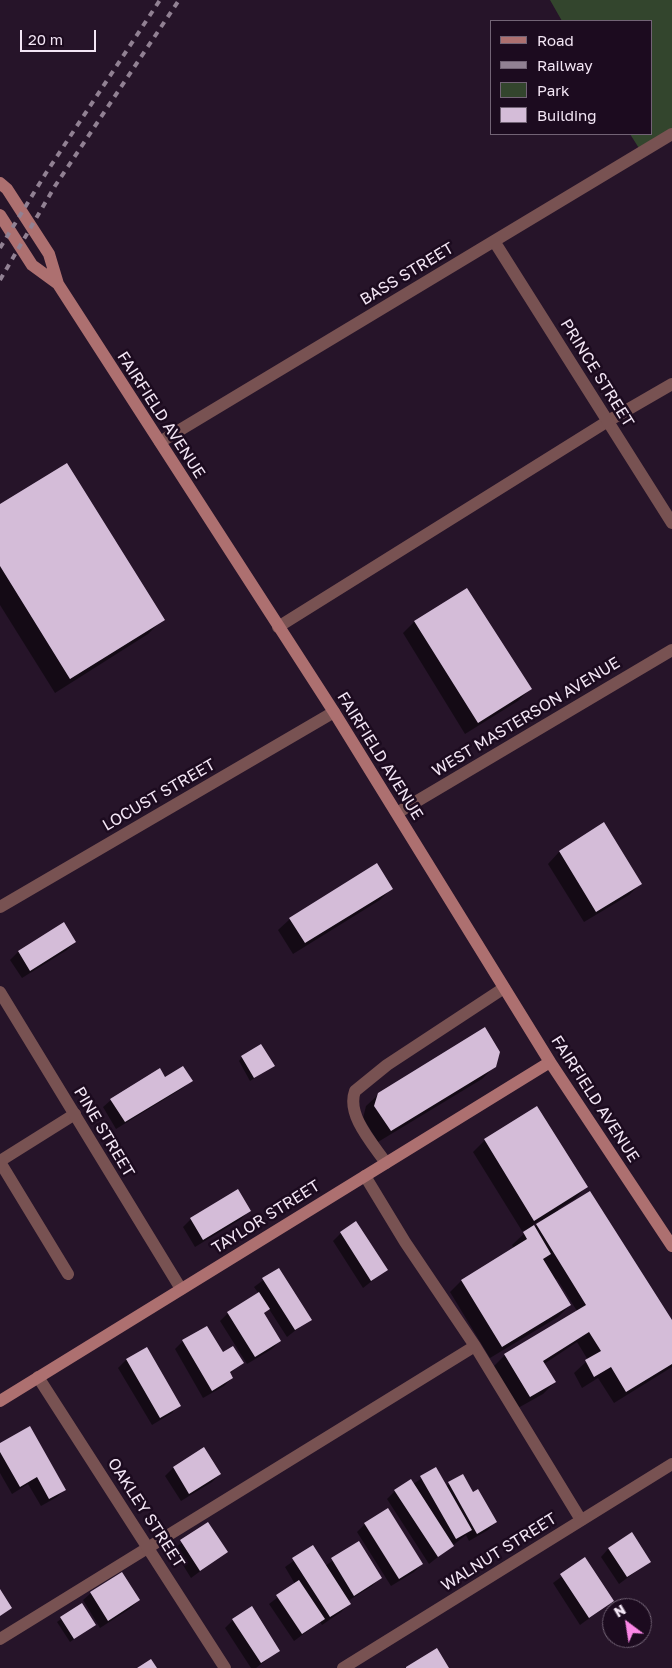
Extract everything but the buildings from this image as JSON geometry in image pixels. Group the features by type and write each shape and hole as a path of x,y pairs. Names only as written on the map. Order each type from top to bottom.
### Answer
{"main road":[{"name":"FAIRFIELD AVENUE","path":"0,183 7,189 49,254 58,284 334,712 550,1062 672,1246"},
{"name":"FAIRFIELD AVENUE","path":"0,215 32,265 58,284"},
{"name":"TAYLOR STREET","path":"0,1400 550,1062"}],"street":[{"name":"BASS STREET","path":"160,442 672,134"},
{"name":"PRINCE STREET","path":"494,241 672,523"},
{"path":"278,627 608,421 672,384"},
{"name":"WEST MASTERSON AVENUE","path":"397,813 672,650"},
{"name":"LOCUST STREET","path":"0,907 334,712"},
{"path":"386,1164 354,1112 352,1097 355,1091 387,1065 504,988"},
{"name":"PINE STREET","path":"0,992 181,1289"},
{"path":"68,1274 0,1162 75,1114"},
{"path":"365,1176 404,1242 475,1346 581,1520"},
{"path":"0,1639 475,1346"},
{"name":"OAKLEY STREET","path":"38,1377 225,1668"},
{"name":"WALNUT STREET","path":"343,1668 672,1464"}],"green space":[{"path":"550,0 672,0 672,134 642,153 631,135 652,135 652,20 561,20"}],"railway":[{"path":"0,248 46,173 160,0"},
{"path":"0,280 55,186 179,0"}]}
